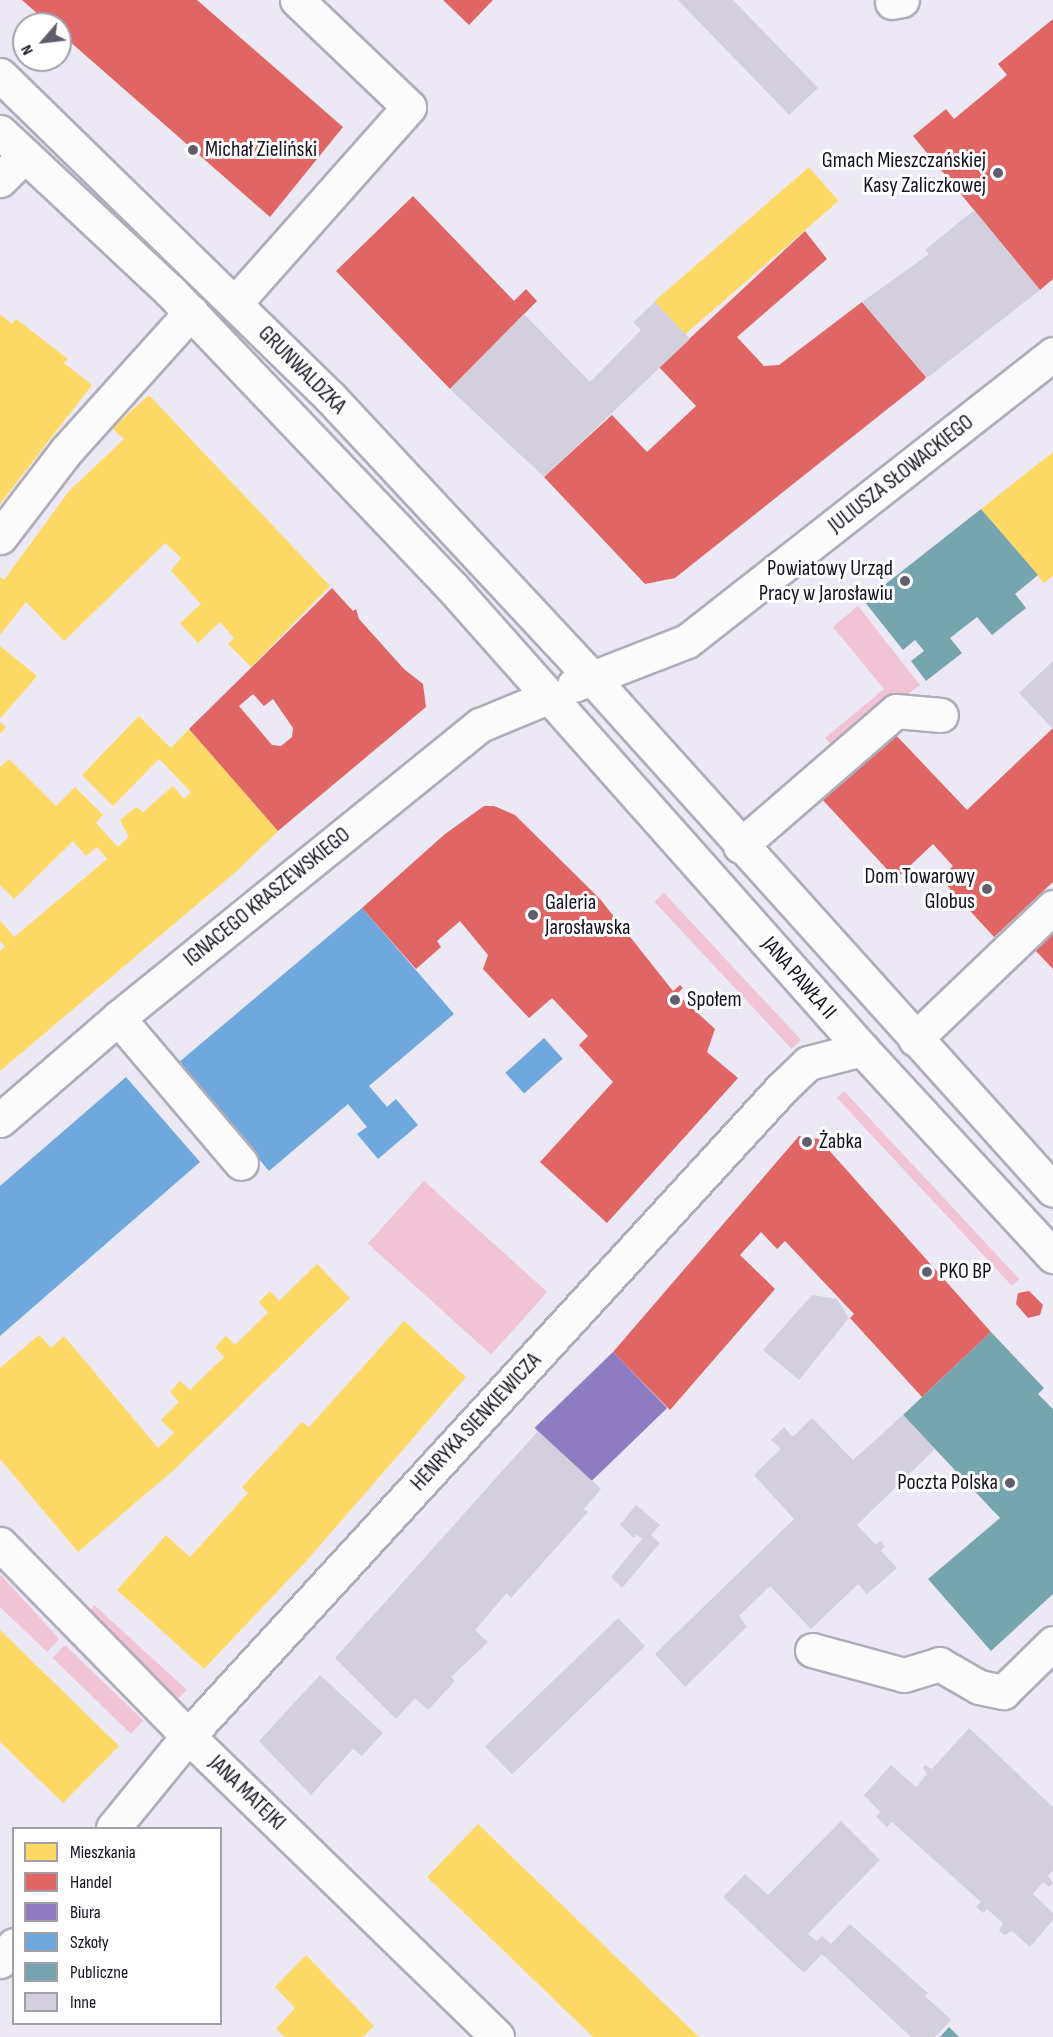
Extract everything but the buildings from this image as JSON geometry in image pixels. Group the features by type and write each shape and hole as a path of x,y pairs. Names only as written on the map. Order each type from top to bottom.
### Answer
{"main road":[{"path":"235,303 409,107 297,0"},
{"name":"GRUNWALDZKA","path":"0,75 330,397 591,677"},
{"name":"GRUNWALDZKA","path":"0,132 191,312 452,587 548,697"},
{"path":"0,180 24,155"},
{"path":"0,537 66,451 191,312"},
{"name":"JULIUSZA SŁOWACKIEGO","path":"548,697 591,677 687,641 1053,354"},
{"name":"JANA PAWŁA II","path":"591,677 740,846 1053,1190"},
{"name":"JANA PAWŁA II","path":"548,697 862,1050 1053,1256"},
{"name":"IGNACEGO KRASZEWSKIEGO","path":"0,1120 118,1018 480,725 548,697"},
{"path":"740,846 896,711 941,715"},
{"path":"915,1039 1053,907"},
{"path":"118,1018 241,1162"},
{"name":"HENRYKA SIENKIEWICZA","path":"114,1827 188,1736 781,1089 808,1063 862,1050"},
{"name":"JANA MATEJKI","path":"0,1544 188,1736 497,2037"},
{"path":"812,1650 904,1675 939,1665 979,1687 1003,1692 1053,1643"},
{"path":"0,1961 12,1948"}],"shaded area":[{"path":"858,606 920,685 879,715 815,770 809,764 831,744 825,738 884,689 833,627"},
{"path":"664,893 801,1040 792,1049 654,902"},
{"path":"844,1091 1019,1279 1012,1286 837,1098"},
{"path":"424,1181 547,1292 491,1354 368,1243"},
{"path":"0,1574 59,1639 47,1652 0,1607"},
{"path":"94,1605 187,1690 174,1703 89,1612"},
{"path":"65,1645 143,1721 131,1734 52,1658"}],"place":[{"name":"Michał Zieliński","path":"193,150"},
{"name":"Gmach Mieszczańskiej Kasy Zaliczkowej","path":"998,173"},
{"name":"Powiatowy Urząd Pracy w Jarosławiu","path":"905,581"},
{"name":"Dom Towarowy Globus","path":"987,889"},
{"name":"Galeria Jarosławska","path":"533,915"},
{"name":"Społem","path":"675,1000"},
{"name":"Żabka","path":"807,1142"},
{"name":"PKO BP","path":"927,1272"},
{"name":"Poczta Polska","path":"1010,1483"}]}
